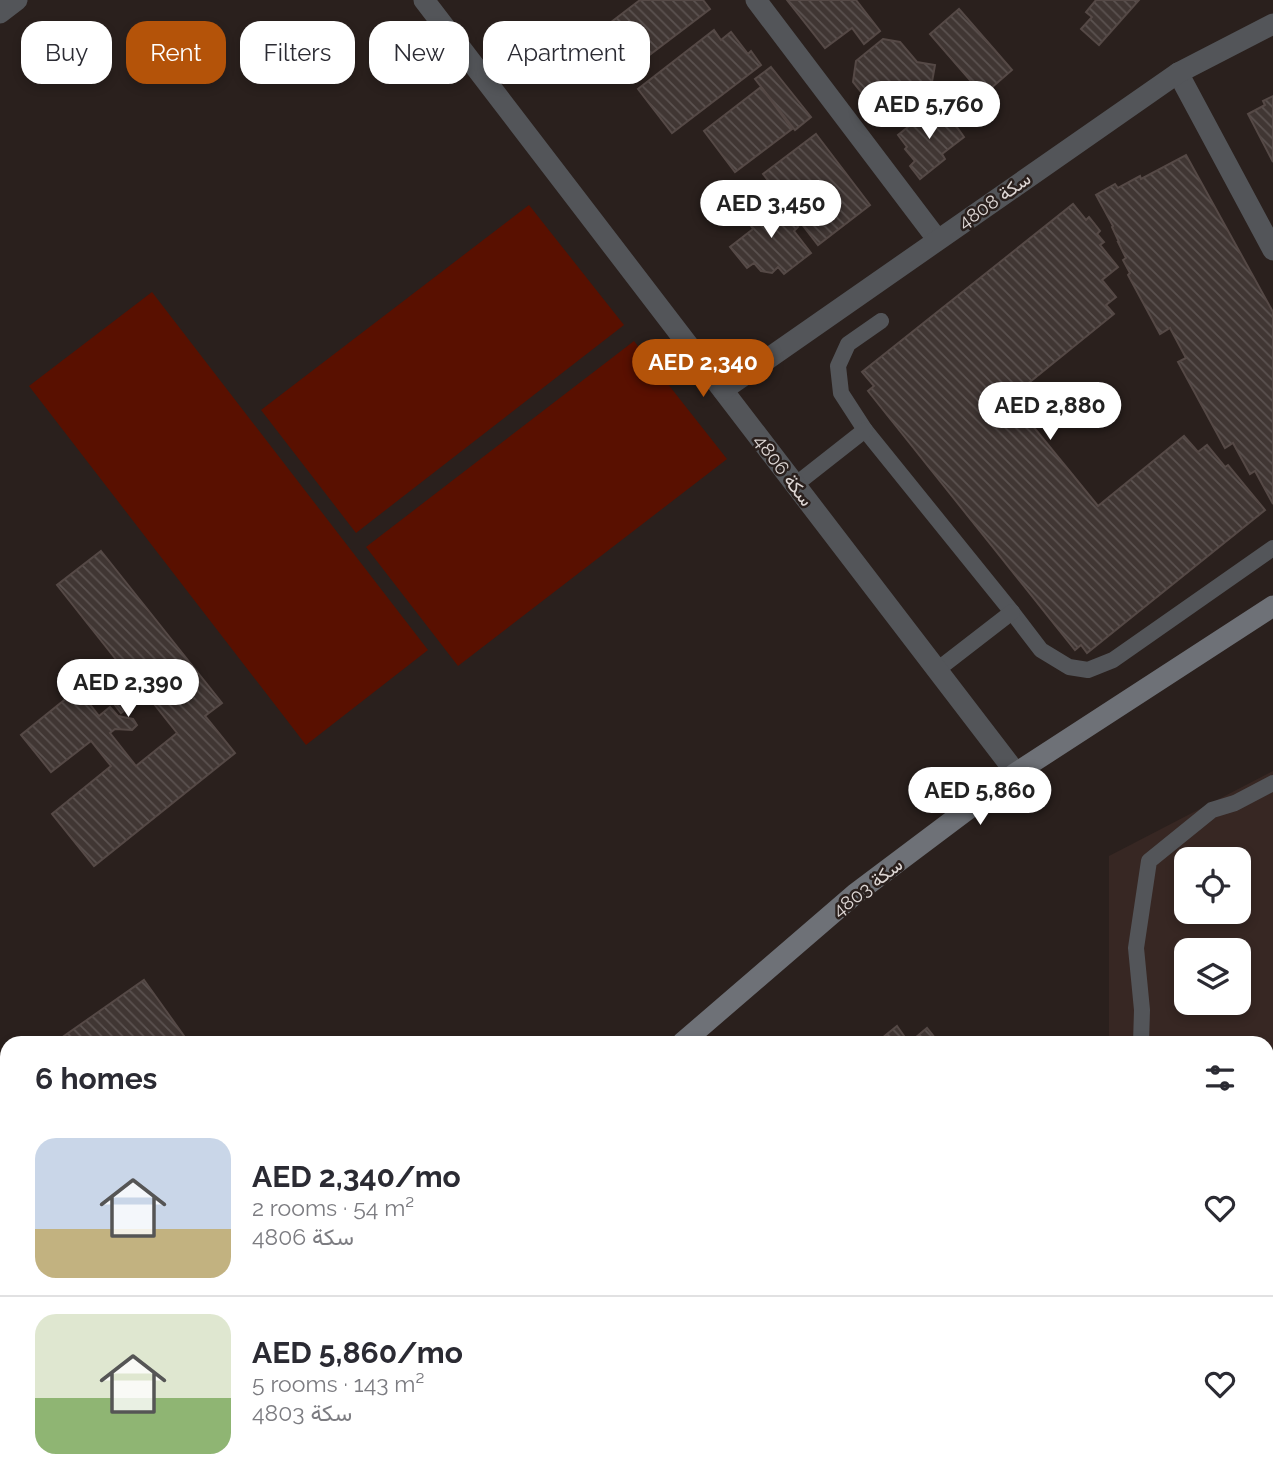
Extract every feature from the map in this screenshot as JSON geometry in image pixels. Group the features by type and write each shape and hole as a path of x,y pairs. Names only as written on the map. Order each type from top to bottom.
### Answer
{"street":[{"name":"سكة 4806","path":"424,0 1016,773"},
{"path":"756,0 937,239"},
{"name":"سكة 4808","path":"723,390 1178,73 1273,24"},
{"path":"1178,73 1273,250"},
{"name":"سكة 4803","path":"690,1036 855,894 1016,773 1273,606"}],"lane":[{"path":"881,321 848,344 838,366 841,393 865,430 1041,650 1069,667 1088,670 1113,660 1273,548"},
{"path":"795,485 865,430"},
{"path":"937,670 1013,612"},
{"path":"1141,1036 1142,1010 1136,948 1149,861 1212,810 1235,803 1273,783"}],"shaded area":[{"path":"529,205 624,325 356,533 261,410"},
{"path":"152,292 428,650 306,745 29,386"},
{"path":"634,341 727,459 458,666 366,547"},
{"path":"1273,771 1273,1036 1109,1036 1109,856"}],"building":[{"path":"640,0 703,0 710,9 650,55 650,21 613,21"},
{"path":"787,0 856,0 880,31 864,44 852,28 825,48"},
{"path":"1096,0 1139,0 1099,45 1081,29 1092,17 1086,12"},
{"path":"959,9 1012,70 983,95 930,34"},
{"path":"714,30 721,40 731,32 748,54 751,51 761,65 672,133 638,89 644,84 650,84 650,80"},
{"path":"883,39 900,42 917,62 935,65 932,82 894,112 874,108 853,82 856,61"},
{"path":"771,67 811,117 795,130 755,79"},
{"path":"761,87 792,129 735,172 704,131"},
{"path":"1273,96 1273,162 1248,114 1265,105 1263,101"},
{"path":"933,107 943,119 945,117 951,125 954,123 964,137 942,154 945,159 920,179 910,166 915,161 898,135"},
{"path":"816,134 870,205 818,245 763,174"},
{"path":"1186,155 1273,312 1273,504 1255,471 1250,474 1233,443 1225,448 1178,362 1186,358 1170,328 1160,334 1128,275 1130,273 1123,260 1126,258 1096,195 1115,184 1118,188 1140,176 1141,179"},
{"path":"775,196 798,227 794,231 811,253 784,274 778,267 772,273 761,271 754,263 747,268 730,247 753,229 746,219"},
{"path":"1073,204 1086,220 1089,217 1100,231 1097,234 1104,242 1100,245 1118,267 1102,280 1116,297 1106,305 1114,314 1010,398 1098,506 1184,436 1198,452 1207,445 1225,467 1228,465 1265,510 1087,653 1081,645 1075,650 868,391 874,386 862,372"},
{"path":"101,551 222,703 205,716 235,753 94,866 52,814 111,766 91,741 51,772 21,735 78,689 99,716 110,707 118,716 133,719 137,725 132,730 115,729 110,733 136,766 177,733 146,694 121,713 114,704 137,686 57,585"},
{"path":"144,980 184,1036 64,1036"},
{"path":"897,1026 904,1036 885,1036"},
{"path":"927,1028 933,1036 917,1036"}]}
